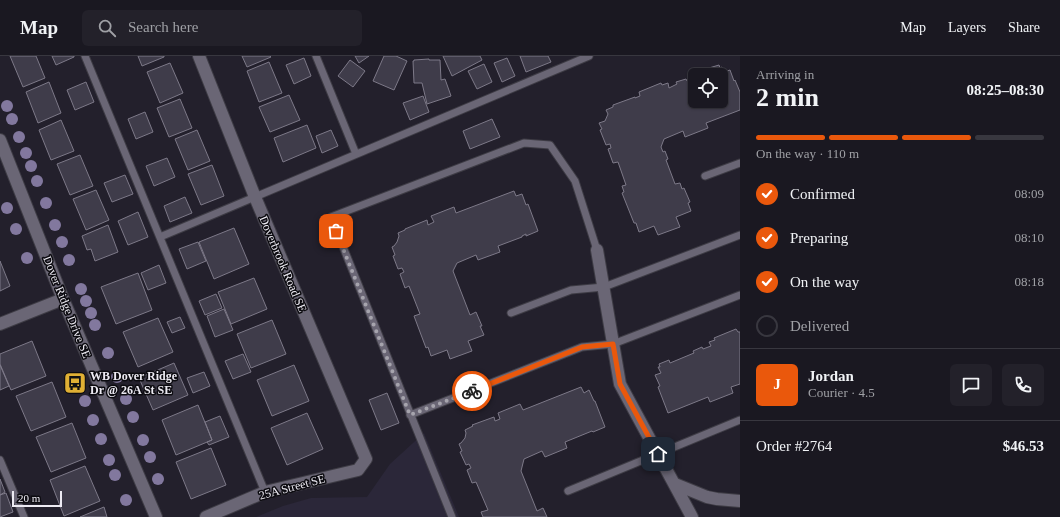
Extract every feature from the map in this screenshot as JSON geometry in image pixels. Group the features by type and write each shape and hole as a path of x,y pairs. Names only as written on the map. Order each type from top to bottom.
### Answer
{"street":[{"name":"Doverbrook Road SE","path":"199,56 255,197 366,459 358,470"},
{"name":"Dover Ridge Drive SE","path":"0,140 63,299 156,517"},
{"path":"598,250 620,384 692,517"},
{"path":"0,324 63,299"},
{"name":"25A Street SE","path":"206,517 265,492 358,470"},
{"path":"675,484 707,497 740,501"}],"lane":[{"path":"85,56 265,492"},
{"path":"316,56 356,154"},
{"path":"160,237 589,56"},
{"path":"452,517 330,217 524,143 550,145 575,181 598,250"},
{"path":"705,176 740,162"},
{"path":"512,313 571,290 604,287 740,234"},
{"path":"410,415 582,347 613,344 740,295"},
{"path":"568,491 740,420"},
{"path":"0,460 24,517"}],"shaded area":[{"path":"424,433 459,517 256,517 283,506 311,498 367,497 390,464"}],"building":[{"path":"10,56 36,56 45,78 23,87"},
{"path":"52,56 74,56 74,57 56,65"},
{"path":"138,56 164,56 164,57 142,66"},
{"path":"242,56 270,56 271,57 247,67"},
{"path":"355,56 369,56 359,63"},
{"path":"384,56 396,56 407,61 394,90 373,81"},
{"path":"443,56 480,56 482,60 452,76"},
{"path":"520,56 548,56 551,62 526,72"},
{"path":"304,58 311,76 294,84 286,65"},
{"path":"507,58 515,76 502,82 494,63"},
{"path":"429,59 440,60 441,80 445,79 451,96 427,104 422,83 414,83 413,61"},
{"path":"350,60 365,71 353,87 338,76"},
{"path":"269,62 282,93 259,102 247,71"},
{"path":"170,63 183,93 160,103 147,72"},
{"path":"484,64 492,82 477,89 468,71"},
{"path":"719,65 720,68 709,68"},
{"path":"730,70 740,92 740,110 706,123 708,128 685,137 683,131 664,139 661,147 663,152 665,151 668,159 666,160 675,184 680,183 682,189 684,188 690,202 688,203 691,211 676,217 680,227 658,235 654,226 639,232 622,193 624,192 622,186 626,185 618,162 613,163 608,149 611,148 610,144 606,145 599,123 605,121 608,114 606,110 613,107 613,105 640,96 639,92 661,83 662,85 668,83 669,88 677,84 676,82 686,79 688,108 728,108 728,71"},
{"path":"49,82 61,113 38,123 26,92"},
{"path":"86,82 94,102 75,110 67,90"},
{"path":"289,95 300,120 270,132 259,107"},
{"path":"423,96 429,112 410,120 403,103"},
{"path":"180,99 192,128 169,137 157,108"},
{"path":"145,112 153,132 136,139 128,119"},
{"path":"492,119 500,137 470,149 463,131"},
{"path":"61,120 74,151 51,160 39,130"},
{"path":"307,125 316,148 283,162 274,138"},
{"path":"197,130 210,161 188,170 175,139"},
{"path":"331,130 338,146 322,153 316,136"},
{"path":"80,155 93,186 70,195 57,164"},
{"path":"167,158 175,177 154,186 146,166"},
{"path":"212,165 224,196 201,205 188,174"},
{"path":"125,175 133,194 112,202 104,183"},
{"path":"96,190 109,220 86,230 73,199"},
{"path":"514,191 516,196 522,194 526,205 528,204 538,231 526,236 526,234 498,246 500,252 478,260 476,255 457,263 453,271 470,315 476,312 484,335 468,341 472,351 450,359 447,350 431,356 428,347 426,348 414,316 420,314 409,286 405,288 400,274 404,272 402,268 398,269 393,256 395,255 392,247 397,242 399,236 398,233 427,220 428,225 434,222 431,216 454,207 456,213"},
{"path":"185,197 192,213 170,222 164,206"},
{"path":"138,212 148,237 128,245 118,221"},
{"path":"108,225 118,252 95,261 91,249 87,250 82,236"},
{"path":"234,228 249,264 214,279 199,242"},
{"path":"198,242 206,261 187,269 179,249"},
{"path":"0,261 10,286 0,291"},
{"path":"159,265 166,283 148,290 141,273"},
{"path":"138,273 152,310 116,324 101,287"},
{"path":"254,278 267,309 231,324 218,292"},
{"path":"216,294 222,308 205,315 199,301"},
{"path":"224,309 233,330 215,337 207,316"},
{"path":"180,317 185,328 172,333 167,322"},
{"path":"158,318 173,352 138,367 123,332"},
{"path":"272,320 286,354 251,368 237,334"},
{"path":"736,329 740,332 740,384 731,387 733,393 710,402 708,397 668,413 655,375 661,373 658,367 660,367 659,364 669,360 670,363 694,353 693,351 702,347 703,349 711,346 709,342 715,340 714,338"},
{"path":"32,341 46,376 11,390 0,364 0,354"},
{"path":"243,354 251,372 233,379 225,361"},
{"path":"174,363 188,395 153,410 139,378"},
{"path":"0,365 9,386 0,390"},
{"path":"294,365 309,401 272,416 257,380"},
{"path":"204,372 210,386 193,393 187,378"},
{"path":"52,382 66,417 31,431 16,396"},
{"path":"581,387 584,393 589,390 605,427 565,442 567,448 545,457 542,451 524,459 521,471 537,511 543,508 547,517 483,517 481,512 488,510 476,482 472,483 467,470 471,468 469,464 466,465 460,452 462,451 459,444 465,438 465,430 473,426 472,425 494,417 495,421 500,419 498,413 520,404 523,410"},
{"path":"387,393 399,423 381,430 369,400"},
{"path":"198,405 212,440 176,455 162,420"},
{"path":"307,413 323,449 287,465 271,428"},
{"path":"220,416 229,437 209,445 207,442 212,440 205,422"},
{"path":"72,423 86,458 51,472 36,437"},
{"path":"211,448 226,485 191,499 176,462"},
{"path":"85,466 100,501 64,516 50,480"},
{"path":"0,479 5,492 0,495"},
{"path":"6,493 13,512 0,517 0,495"},
{"path":"104,507 107,517 80,517"}],"way so far":[{"path":"336,231 410,415 472,391"}],"place":[{"name":"WB Dover Ridge Dr @ 26A St SE","path":"75,383"}],"route":[{"path":"472,391 582,347 613,344 620,384 658,454"}]}
